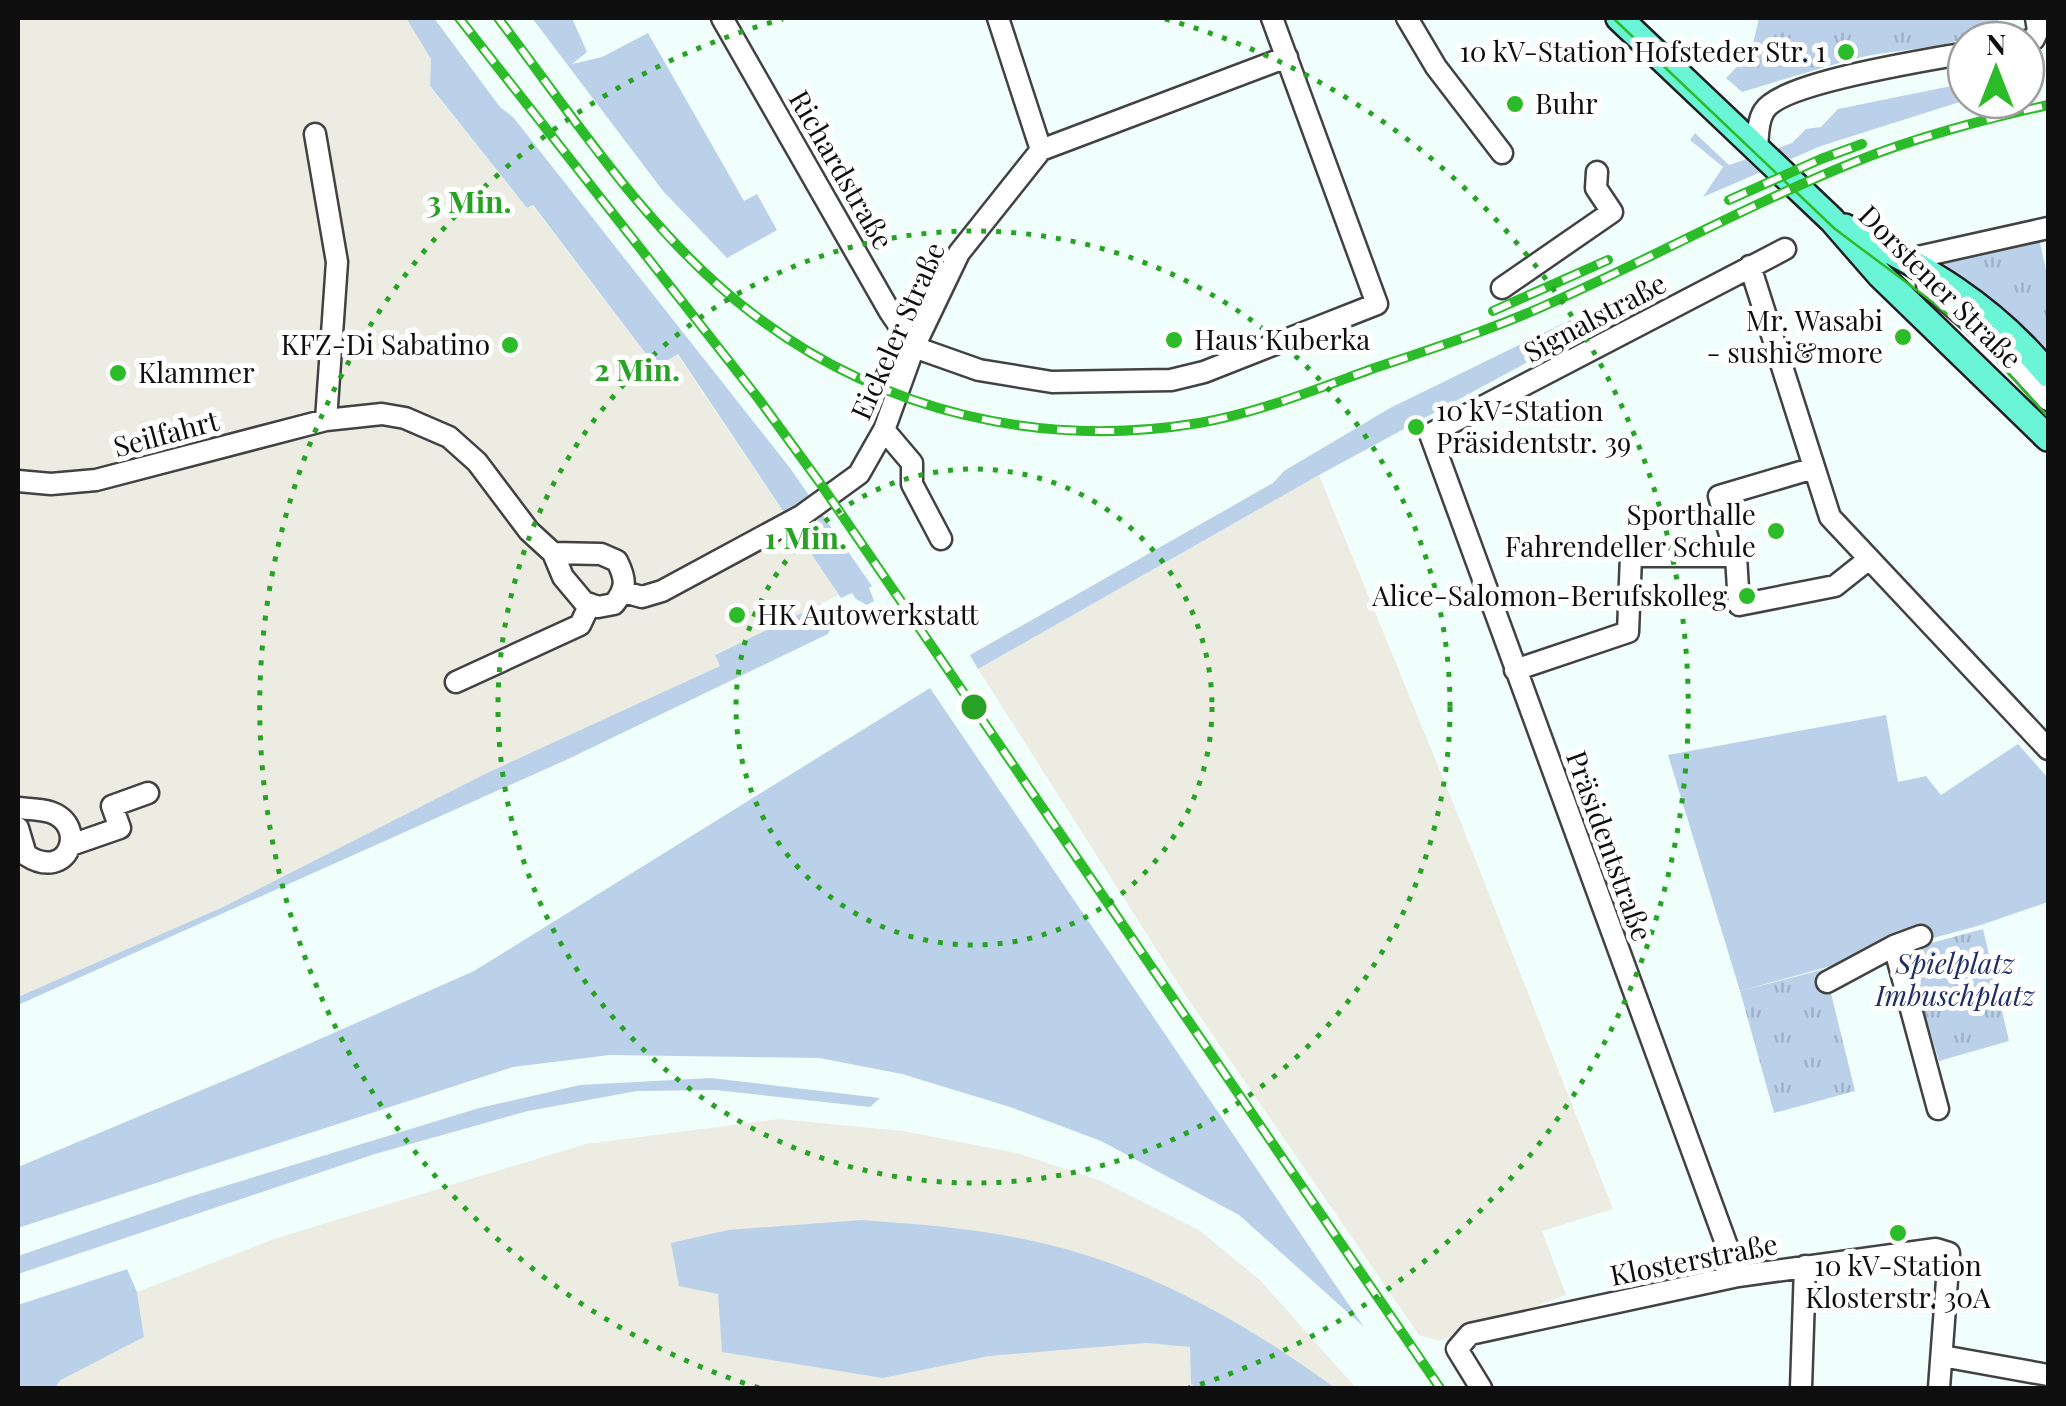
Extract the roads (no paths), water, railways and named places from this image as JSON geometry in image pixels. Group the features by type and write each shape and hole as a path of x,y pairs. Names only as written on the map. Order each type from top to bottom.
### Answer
{"main road":[{"name":"Dorstener Straße","path":"1619,18 1845,231 1880,276 2048,438"},
{"name":"Dorstener Straße","path":"1845,231 1964,292 1995,317 2048,374"}],"street":[{"name":"Richardstraße","path":"722,18 890,312 914,347"},
{"path":"998,18 1041,150 1287,57"},
{"path":"914,347 978,370 1052,382 1171,380 1204,372 1376,304 1272,18"},
{"path":"1407,18 1436,67 1502,153"},
{"path":"1756,150 1764,110 1776,99 1861,73 1946,58"},
{"path":"314,134 337,262 326,420"},
{"name":"Eickeler Straße","path":"624,592 642,597 662,591 825,500 859,474 884,430 914,347 960,253 1041,150"},
{"path":"1502,288 1612,212 1596,188 1597,172"},
{"path":"1908,260 2048,228"},
{"path":"1845,231 1962,312 1998,344 2048,400"},
{"path":"1845,231 1976,338 2048,416"},
{"name":"Signalstraße","path":"1430,434 1785,249"},
{"path":"1750,266 1830,518 2048,749"},
{"name":"Seilfahrt","path":"18,481 51,484 96,480 326,420 359,415 393,416 449,437 477,462 528,531 553,553 572,591 590,604"},
{"path":"884,430 912,464 912,484 940,539"},
{"name":"Präsidentstraße","path":"1430,434 1738,1276"},
{"path":"1814,468 1718,496 1736,556 1738,605 1835,586 1869,559"},
{"path":"456,682 580,625 590,604 614,604 624,592 625,577 618,561 601,554 553,553"},
{"path":"1515,670 1628,632 1631,556 1736,556"},
{"path":"71,845 120,828 112,806 148,793"},
{"path":"18,808 51,812 62,819 70,828 71,845 65,857 52,863 38,863 26,855 18,828"},
{"path":"1828,982 1894,946 1921,936"},
{"path":"1894,946 1938,1108"},
{"name":"Klosterstraße","path":"1481,1388 1457,1349 1470,1334 1738,1276 1936,1249 1949,1253 1942,1356"},
{"path":"1801,1388 1805,1266"},
{"path":"1938,1388 1942,1356 2048,1375"}],"tram line":[{"path":"1613,18 1835,229 1976,338 2048,417"}],"railway":[{"path":"459,18 758,398 820,483 1440,1388"},
{"path":"498,18 648,213 716,283 753,314 802,348 854,376 909,398 965,415 1022,426 1081,431 1199,423 1285,400 1531,312 1776,196 1876,154 1949,130 2048,105"},
{"path":"1729,200 1862,144"},
{"path":"1493,311 1608,260"}],"place":[{"name":"10 kV-Station Hofsteder Str. 1","path":"1846,52"},
{"name":"Buhr","path":"1515,104"},
{"name":"Mr. Wasabi - sushi&more","path":"1903,337"},
{"name":"Haus Kuberka","path":"1174,340"},
{"name":"KFZ-Di Sabatino","path":"510,345"},
{"name":"Klammer","path":"118,373"},
{"name":"10 kV-Station Präsidentstr. 39","path":"1416,427"},
{"name":"Sporthalle Fahrendeller Schule","path":"1776,531"},
{"name":"Alice-Salomon-Berufskolleg","path":"1747,596"},
{"name":"HK Autowerkstatt","path":"737,615"},
{"name":"10 kV-Station Klosterstr. 30A","path":"1898,1233"}],"park label":[{"name":"Spielplatz Imbuschplatz","path":"1955,980"}]}
